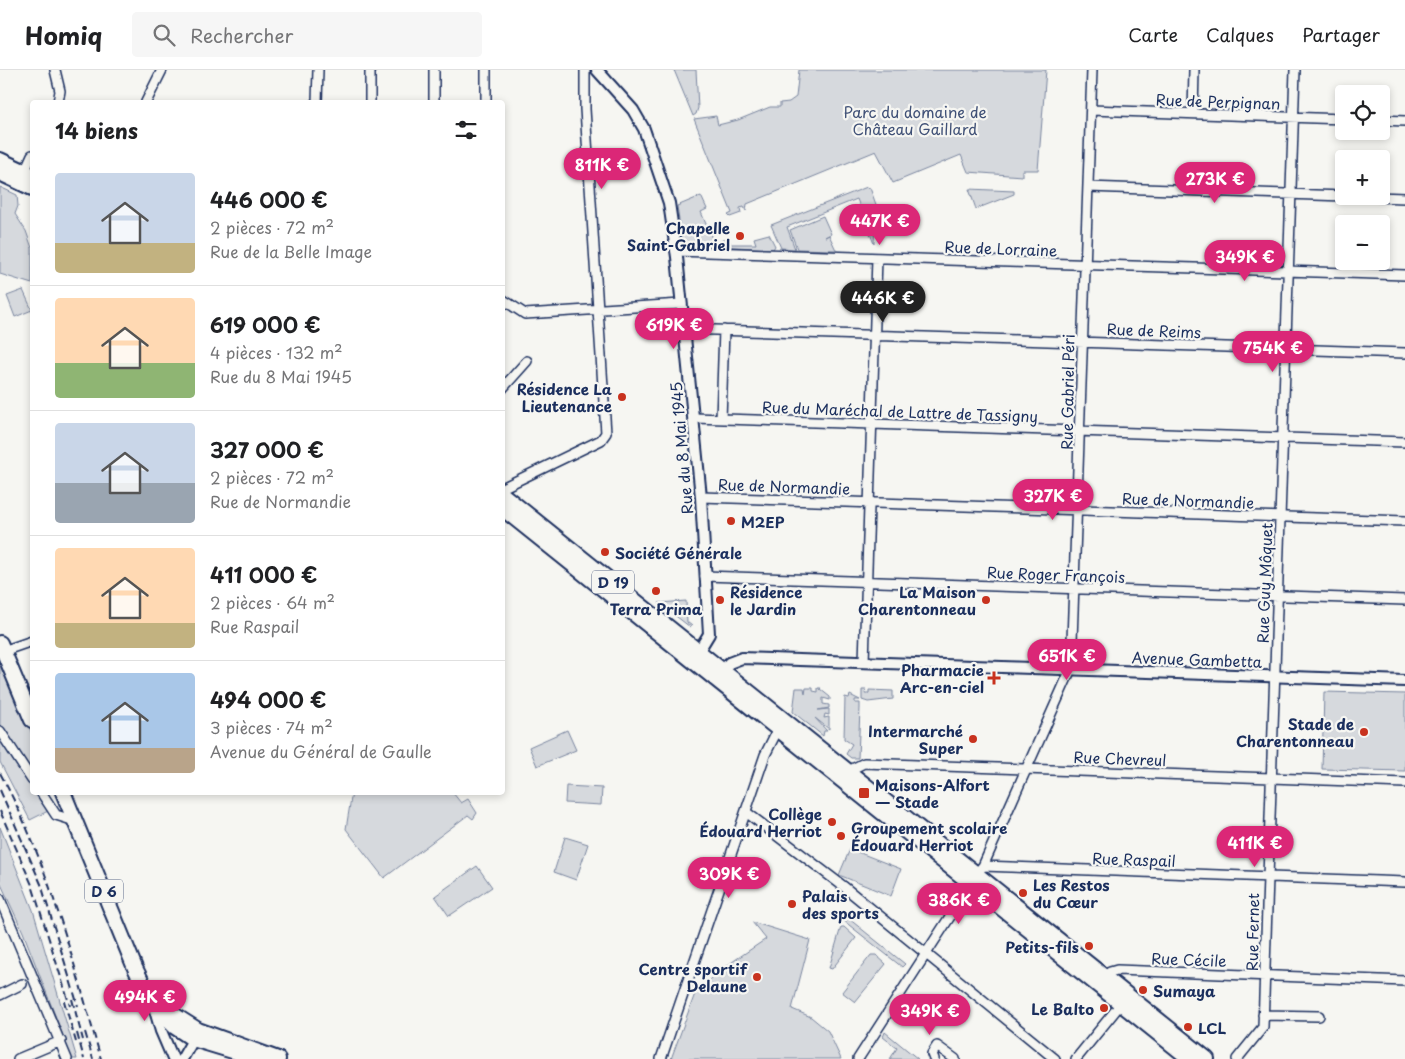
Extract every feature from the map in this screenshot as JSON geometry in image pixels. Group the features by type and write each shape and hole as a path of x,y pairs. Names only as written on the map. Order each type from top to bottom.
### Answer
{"main road":[{"path":"0,160 25,176"},
{"path":"0,173 25,176"},
{"name":"D 19","path":"505,497 719,676 847,778 977,875 1124,1000 1190,1059"},
{"name":"D 19","path":"505,510 696,657"},
{"path":"2,647 30,715"},
{"name":"D 6","path":"64,795 154,1006 175,1027 259,1059"},
{"name":"D 6","path":"146,988 165,1008 196,1035 278,1059"},
{"name":"D 19","path":"1124,1000 1207,1059"}],"street":[{"path":"56,70 60,90 58,100"},
{"path":"147,100 162,70"},
{"path":"317,100 318,70"},
{"path":"370,70 370,100"},
{"path":"434,70 434,100"},
{"path":"486,70 486,100"},
{"path":"505,487 601,440 606,433 585,109 585,70"},
{"name":"Rue du 8 Mai 1945","path":"597,70 633,110 644,129 669,203 676,252 701,497 709,634 696,657"},
{"name":"Rue Gabriel Péri","path":"858,1059 977,875 1071,669 1092,70"},
{"path":"1193,113 1194,70"},
{"name":"Rue Guy Môquet","path":"1274,677 1295,70"},
{"name":"Rue de Perpignan","path":"1091,110 1335,119"},
{"path":"1390,120 1405,121"},
{"path":"25,176 30,161"},
{"path":"1088,187 1335,196"},
{"path":"1390,197 1405,198"},
{"name":"Rue de Lorraine","path":"676,252 1405,275"},
{"path":"864,662 877,258"},
{"path":"505,301 525,314 681,304"},
{"name":"Rue de Reims","path":"684,329 1405,353"},
{"path":"721,419 724,330"},
{"path":"505,386 527,361"},
{"name":"Rue du Maréchal de Lattre de Tassigny","path":"694,418 1405,442"},
{"name":"Rue de Normandie","path":"701,497 1405,521"},
{"name":"Rue Roger François","path":"705,576 866,580 1405,600"},
{"path":"2,647 30,641"},
{"name":"Avenue Gambetta","path":"719,676 729,663 742,658 1405,681"},
{"name":"Rue Fernet","path":"1237,1059 1263,1027 1274,677"},
{"path":"661,1059 765,755 782,726"},
{"path":"0,731 30,777"},
{"name":"Rue Chevreul","path":"847,778 864,763 1405,783"},
{"path":"42,795 56,815 75,821"},
{"path":"746,812 781,837 1055,1059"},
{"name":"Rue Raspail","path":"977,875 1267,877 1405,882"},
{"path":"0,898 67,1059"},
{"name":"Rue Cécile","path":"1100,980 1117,970 1405,981"},
{"path":"0,995 22,984"},
{"path":"1076,1059 1124,1000"},
{"path":"154,1006 161,1031 174,1059"},
{"path":"1263,1015 1319,1016"},
{"path":"182,1059 196,1035"},
{"path":"18,1059 61,1041"},
{"path":"934,1059 932,1054 937,1046 940,1046 955,1059"}],"green space":[{"path":"674,70 696,70 698,108 693,116"},
{"name":"Parc du domaine de Château Gaillard","path":"799,70 1046,70 1038,170 1022,170 1022,176 968,172 961,155 893,183 876,151 747,204 746,211 744,207 740,208 741,213 730,217 728,215 732,213 694,119 716,116 718,125 738,120 770,107 780,107 780,103 789,102 796,97"},
{"path":"0,187 17,195 18,206 15,214 26,231 30,242 30,283 0,274"},
{"path":"867,187 870,188 878,210 872,212 875,220 874,244 857,199 787,227 795,249 781,248 771,225"},
{"path":"969,189 1014,191 1014,194 976,209"},
{"path":"701,196 707,209 701,212 713,241 711,246 687,246 682,242 677,206"},
{"path":"823,216 836,250 797,249 790,230"},
{"path":"769,234 775,246 773,249 717,246 716,243 728,238 731,244 756,244 754,238"},
{"path":"23,290 30,306 30,311 15,317 7,296"},
{"path":"686,601 687,622 692,626 690,627 659,603"},
{"path":"0,658 30,729 30,772 0,728"},
{"path":"796,688 804,688 805,694 806,688 813,688 813,691 818,692 818,688 821,688 830,697 830,700 823,698 823,704 829,705 829,708 818,710 829,709 829,715 825,714 824,718 829,717 829,729 815,718 827,731 824,731 823,736 793,712"},
{"path":"862,690 866,690 865,694 869,694 869,690 893,691 893,699 868,702 862,700"},
{"name":"Stade de Charentonneau","path":"1324,692 1405,694 1405,771 1322,769"},
{"path":"850,695 860,700 855,700 855,703 860,703 858,758 851,758 846,754 852,744 844,739 845,697 849,698"},
{"path":"567,730 576,750 537,766 529,747"},
{"path":"0,741 30,786 30,795 36,795 48,811 30,820 0,762"},
{"path":"566,786 602,788 601,805 565,803"},
{"path":"352,795 455,795 461,803 468,799 477,813 473,819 468,815 384,878 346,829"},
{"path":"0,827 33,910 77,1059 72,1059 23,932 0,882"},
{"path":"565,837 588,844 576,880 554,872"},
{"path":"850,849 901,869 891,896 839,875"},
{"path":"477,866 492,887 449,916 435,896"},
{"path":"843,914 905,964 902,967 844,921"},
{"name":"Centre sportif Delaune","path":"752,922 810,940 792,1009 811,1017 828,1031 841,1059 671,1059 696,991 732,962 766,939"},
{"path":"841,927 844,927 856,938 832,969 829,968"},
{"path":"871,955 876,955 886,964 855,1002 842,992"},
{"path":"885,1032 918,1059 890,1059 897,1048 883,1037"}],"railway":[{"path":"0,773 33,842 46,877 70,949 101,1059"},
{"path":"0,790 41,884 78,1006"},
{"path":"0,811 32,885 70,1006"},
{"path":"72,999 83,1040"},
{"path":"64,1001 76,1042"},
{"path":"85,1032 93,1059"},
{"path":"77,1033 84,1059"}],"place":[{"name":"Chapelle Saint-Gabriel","path":"740,236"},
{"name":"Résidence La Lieutenance","path":"622,397"},
{"name":"M2EP","path":"731,521"},
{"name":"Société Générale","path":"605,552"},
{"name":"Terra Prima","path":"656,591"},
{"name":"Résidence le Jardin","path":"720,600"},
{"name":"La Maison Charentonneau","path":"986,600"},
{"name":"Pharmacie Arc-en-ciel","path":"994,678"},
{"name":"Stade de Charentonneau","path":"1364,732"},
{"name":"Intermarché Super","path":"973,739"},
{"name":"Maisons-Alfort — Stade","path":"864,793"},
{"name":"Collège Édouard Herriot","path":"832,822"},
{"name":"Groupement scolaire Édouard Herriot","path":"841,836"},
{"name":"Les Restos du Cœur","path":"1023,893"},
{"name":"Palais des sports","path":"792,904"},
{"name":"Petits-fils","path":"1089,946"},
{"name":"Centre sportif Delaune","path":"757,977"},
{"name":"Sumaya","path":"1143,990"},
{"name":"Le Balto","path":"1104,1008"},
{"name":"LCL","path":"1188,1027"}]}
